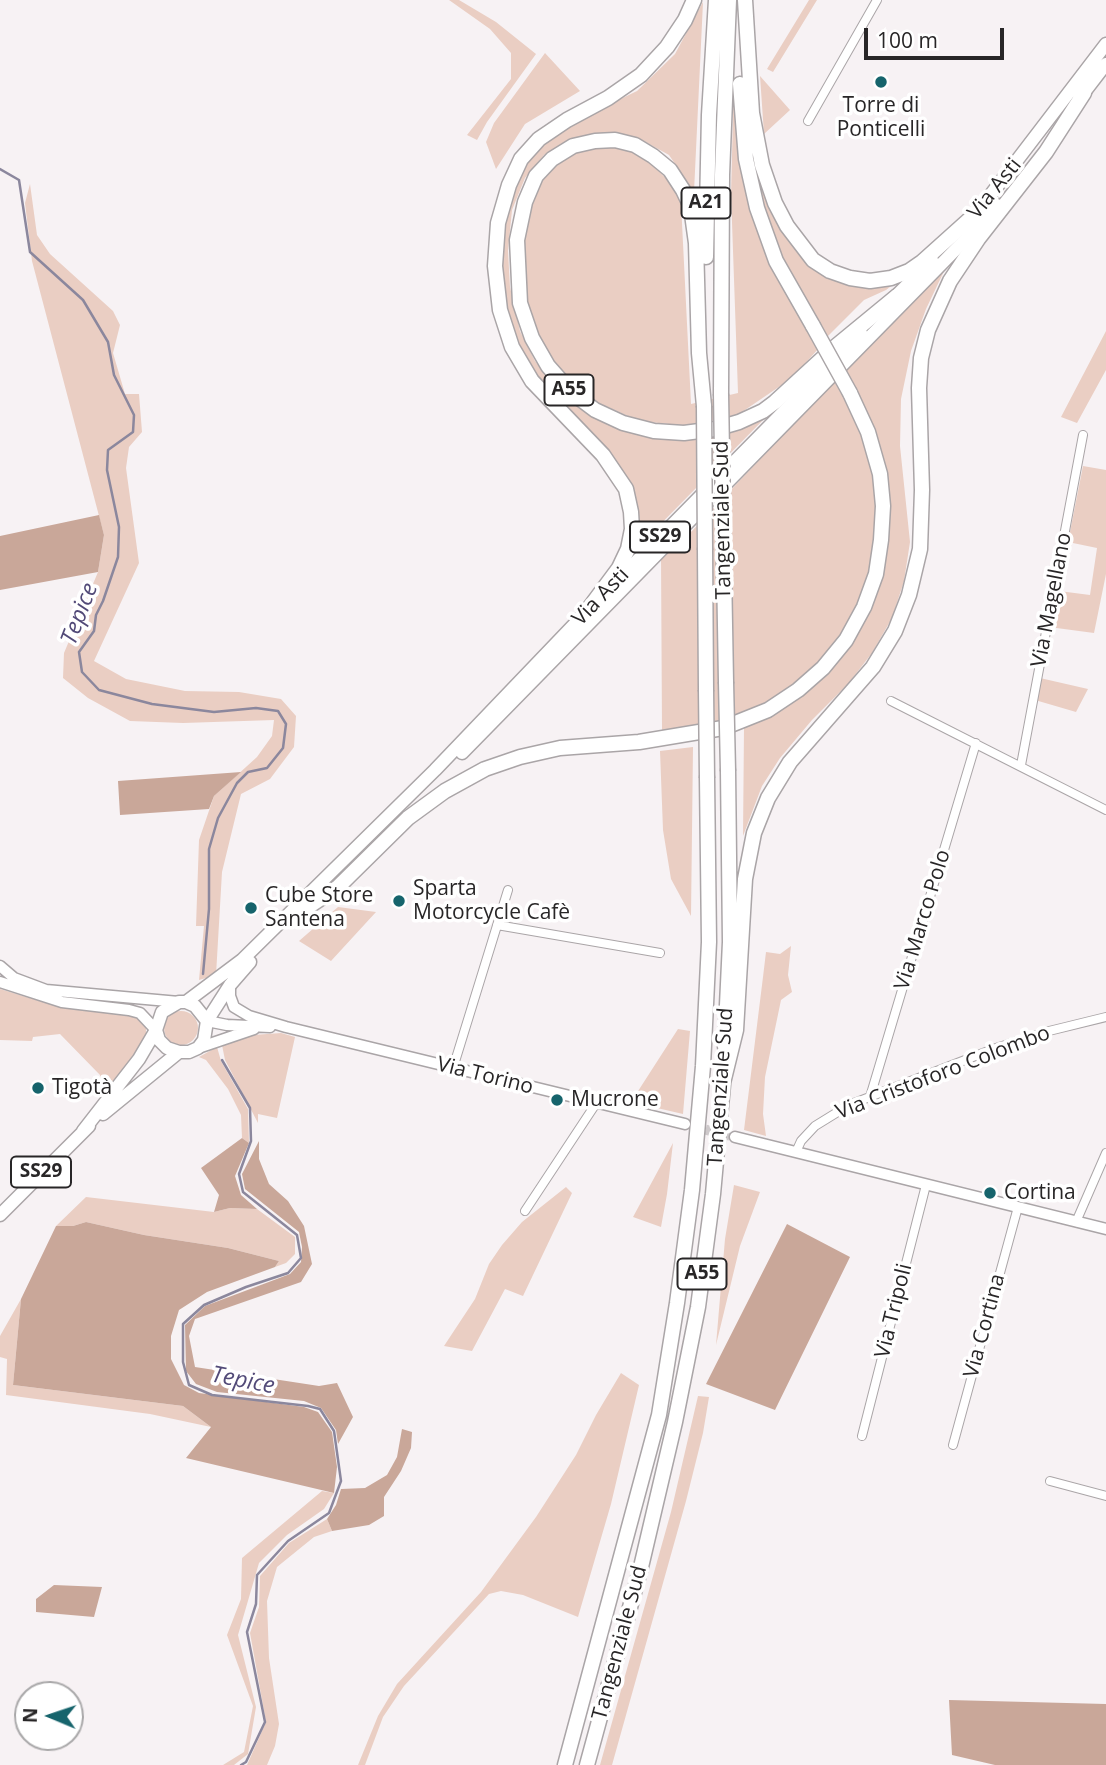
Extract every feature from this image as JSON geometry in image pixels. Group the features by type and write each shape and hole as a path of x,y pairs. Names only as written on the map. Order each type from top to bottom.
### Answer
{"highway":[{"name":"A55","path":"587,611 619,568 628,549 632,529 631,512 625,489 603,455 532,381 512,347 500,310 495,266 498,223 509,185 521,159 539,139 641,75 667,47 685,20 694,0"},
{"name":"A21","path":"704,407 707,176 716,0"},
{"name":"Tangenziale Sud","path":"587,1765 641,1567 678,1409 698,1307 723,1083 730,942 721,394 722,175 729,0"},
{"path":"743,0 752,113 761,165 787,226 813,260 830,271 850,278 870,281 891,278 922,262 981,209"},
{"path":"302,911 338,887 408,818 445,791 485,769 520,757 560,748 639,742 723,728 768,710 799,690 823,668 846,640 864,607 876,574 881,540 883,506 880,474 868,432 850,393 776,261 765,236 749,175 741,121 743,0"},
{"path":"723,1083 736,1030 745,879 754,833 768,798 790,762 873,667 895,631 909,595 920,549 922,489 919,388 921,358 928,330 950,281 978,239 1046,152 1084,93"},
{"name":"A55","path":"704,407 699,353 696,243 691,207 670,170 635,145 594,141 573,146 552,159 536,176 525,202 517,240 520,303 532,338 548,366 571,392 595,410 623,423 654,431 684,433 715,429 763,411 897,296"},
{"name":"Tangenziale Sud","path":"565,1765 659,1415 692,1190 703,1066 709,942 704,407"}],"main road":[{"name":"Via Asti","path":"182,1002 242,960 435,770 981,209 1106,44"},
{"name":"Via Asti","path":"207,1021 229,985 441,775 961,244 1001,199 1106,64"},
{"path":"182,1002 195,1006 207,1021 204,1040 198,1048 188,1052 167,1048 159,1040 156,1030 162,1012 182,1002"},
{"name":"SS29","path":"83,1131 139,1059 156,1030"},
{"name":"SS29","path":"0,1215 83,1131 179,1052"}],"street":[{"path":"808,121 877,0"},
{"name":"Via Magellano","path":"1021,765 1083,435"},
{"path":"891,701 1106,810"},
{"name":"Via Marco Polo","path":"870,1097 976,743"},
{"path":"453,1068 508,890"},
{"path":"497,925 660,953"},
{"path":"0,966 15,978 46,990 182,1002"},
{"path":"0,982 62,1002 141,1013 156,1030"},
{"name":"Via Torino","path":"229,985 231,1002 238,1011 286,1027 685,1124"},
{"name":"Via Cristoforo Colombo","path":"796,1152 809,1132 830,1115 870,1097 996,1048 1106,1017"},
{"name":"Via Torino","path":"207,1021 286,1027"},
{"name":"Via Torino","path":"198,1048 263,1026"},
{"path":"525,1211 597,1102"},
{"path":"735,1137 1106,1230"},
{"path":"1076,1222 1106,1153"},
{"name":"Via Tripoli","path":"862,1436 926,1185"},
{"name":"Via Cortina","path":"953,1445 1018,1207"},
{"path":"1050,1481 1106,1496"}],"shaded area":[{"path":"449,0 459,0 496,22 536,54 477,140 467,135 511,79 511,53 490,29"},
{"path":"809,0 817,0 773,72 767,69"},
{"path":"703,2 694,192 669,155 642,140 619,134 594,134 565,142 544,155 525,178 512,210 508,251 510,287 520,331 535,361 559,390 589,413 661,436 768,415 636,549 640,524 634,490 601,443 531,369 513,335 502,284 501,249 505,215 523,167 544,141 567,125 637,91 675,54"},
{"path":"545,53 580,91 525,124 496,169 486,142 494,123"},
{"path":"760,76 790,110 764,134"},
{"path":"734,78 736,125 744,179 819,348 792,378 739,414 689,426 639,421 590,399 560,372 537,338 525,299 522,256 527,217 535,190 555,163 579,151 601,145 627,149 647,160 671,183 681,203 691,404 738,393 731,194"},
{"path":"744,102 775,212 831,276 903,277 886,290 864,300 827,337 789,274 769,231 757,190"},
{"path":"30,184 37,235 50,254 113,311 120,325 113,353 125,394 139,394 142,432 129,447 126,468 139,563 94,661 126,679 185,691 239,692 281,699 296,716 294,747 270,779 241,794 222,872 216,975 199,980 204,926 196,926 199,840 214,796 257,757 272,736 274,720 183,723 130,721 88,698 63,678 64,653 98,572 104,535 32,261 25,203"},
{"path":"946,267 926,309 911,351 901,399 900,446 910,542 904,581 892,618 872,653 848,684 812,720 780,758 762,786 743,836 744,728 791,703 873,596 882,462 869,416 846,370"},
{"path":"1106,331 1106,370 1077,423 1061,417"},
{"path":"834,381 861,428 871,459 879,507 871,572 860,604 822,660 795,685 767,703 742,715 691,728 662,730 661,557 692,531"},
{"path":"1083,466 1106,470 1106,574 1094,633 1049,627 1059,591 1090,595 1097,548 1068,542"},
{"path":"99,515 104,535 98,572 0,590 0,536"},
{"path":"1040,678 1088,689 1076,712 1035,700"},
{"path":"693,747 691,916 671,879 663,830 660,751"},
{"path":"241,772 214,796 209,809 120,815 118,781"},
{"path":"338,907 376,912 331,961 299,941"},
{"path":"791,946 788,975 792,992 781,1000 765,1077 763,1114 766,1136 744,1130 766,952 780,954"},
{"path":"0,989 59,1007 140,1018 146,1027 146,1036 116,1082 105,1088 100,1082 100,1075 60,1034 33,1037 32,1041 0,1040"},
{"path":"181,1011 193,1016 198,1028 193,1040 181,1045 169,1040 164,1028 169,1016"},
{"path":"678,1029 690,1031 683,1114 631,1102"},
{"path":"281,1033 295,1037 277,1118 258,1114 258,1123 225,1060 222,1045 253,1035"},
{"path":"217,1047 221,1061 248,1109 249,1143 242,1138 241,1115 228,1089 206,1060 199,1057"},
{"path":"242,1138 249,1143 235,1176 241,1195 257,1209 230,1208 214,1212 219,1195 201,1168"},
{"path":"259,1141 259,1159 269,1184 288,1201 304,1226 312,1264 301,1282 195,1319 189,1336 195,1367 319,1386 337,1383 353,1417 338,1444 336,1430 321,1408 304,1401 217,1392 196,1384 186,1371 185,1325 205,1306 290,1274 301,1262 299,1232 245,1189 242,1174"},
{"path":"673,1143 667,1194 661,1227 633,1217"},
{"path":"734,1185 760,1192 740,1246 716,1345 725,1239"},
{"path":"566,1187 572,1193 523,1296 505,1289 472,1351 444,1346 475,1299 489,1264 502,1245 522,1222"},
{"path":"86,1197 214,1212 230,1208 257,1209 295,1237 295,1254 286,1263 275,1267 279,1261 228,1248 144,1235 86,1222 73,1226 56,1226"},
{"path":"86,1222 144,1235 228,1248 279,1261 275,1267 207,1292 179,1310 171,1336 171,1359 184,1385 199,1393 304,1407 318,1412 332,1432 337,1467 334,1493 186,1458 211,1427 183,1406 13,1385 21,1299 56,1226 73,1226"},
{"path":"787,1224 850,1257 775,1410 706,1384"},
{"path":"21,1299 13,1385 183,1406 211,1427 150,1414 6,1395 7,1359 0,1357 0,1336"},
{"path":"621,1373 639,1385 611,1504 578,1617 523,1595 501,1591 489,1594 404,1686 383,1717 365,1765 358,1765 378,1716 397,1684 481,1592 536,1517 576,1455"},
{"path":"698,1396 709,1397 686,1501 612,1765 600,1765 671,1512"},
{"path":"402,1429 412,1432 411,1448 401,1471 384,1497 384,1516 369,1525 332,1531 327,1519 336,1505 341,1489 365,1488 387,1475 397,1457"},
{"path":"322,1491 334,1493 324,1509 287,1535 259,1563 238,1635 256,1707 248,1754 234,1765 223,1765 244,1752 253,1706 227,1635 241,1599 242,1558"},
{"path":"327,1519 332,1531 314,1537 277,1567 267,1601 269,1658 279,1724 275,1746 267,1765 247,1765 266,1722 250,1633 259,1607 260,1576 289,1543"},
{"path":"54,1585 102,1587 94,1617 36,1612 36,1599"},
{"path":"949,1700 1106,1704 1106,1765 995,1765 952,1755"}],"waterway":[{"name":"Tepice","path":"0,169 19,180 30,252 83,300 108,342 114,375 134,415 133,432 108,450 107,470 119,527 118,557 96,615 94,631 79,652 82,672 99,690 152,704 214,712 256,708 278,711 286,724 283,748 267,768 248,772 237,783 218,818 209,849 209,909 203,974"},
{"name":"Tepice","path":"222,1060 250,1108 251,1141 239,1174 243,1192 297,1235 301,1258 288,1273 204,1305 183,1324 183,1362 189,1385 212,1395 320,1409 334,1431 341,1481 329,1513 288,1541 257,1575 256,1604 247,1632 265,1722 246,1762 241,1765"}],"tunnel":[{"path":"691,1126 735,1137"}],"place":[{"name":"Torre di Ponticelli","path":"881,82"},
{"name":"Sparta Motorcycle Cafè","path":"399,901"},
{"name":"Cube Store Santena","path":"251,908"},
{"name":"Tigotà","path":"38,1088"},
{"name":"Mucrone","path":"557,1100"},
{"name":"Cortina","path":"990,1193"}]}
